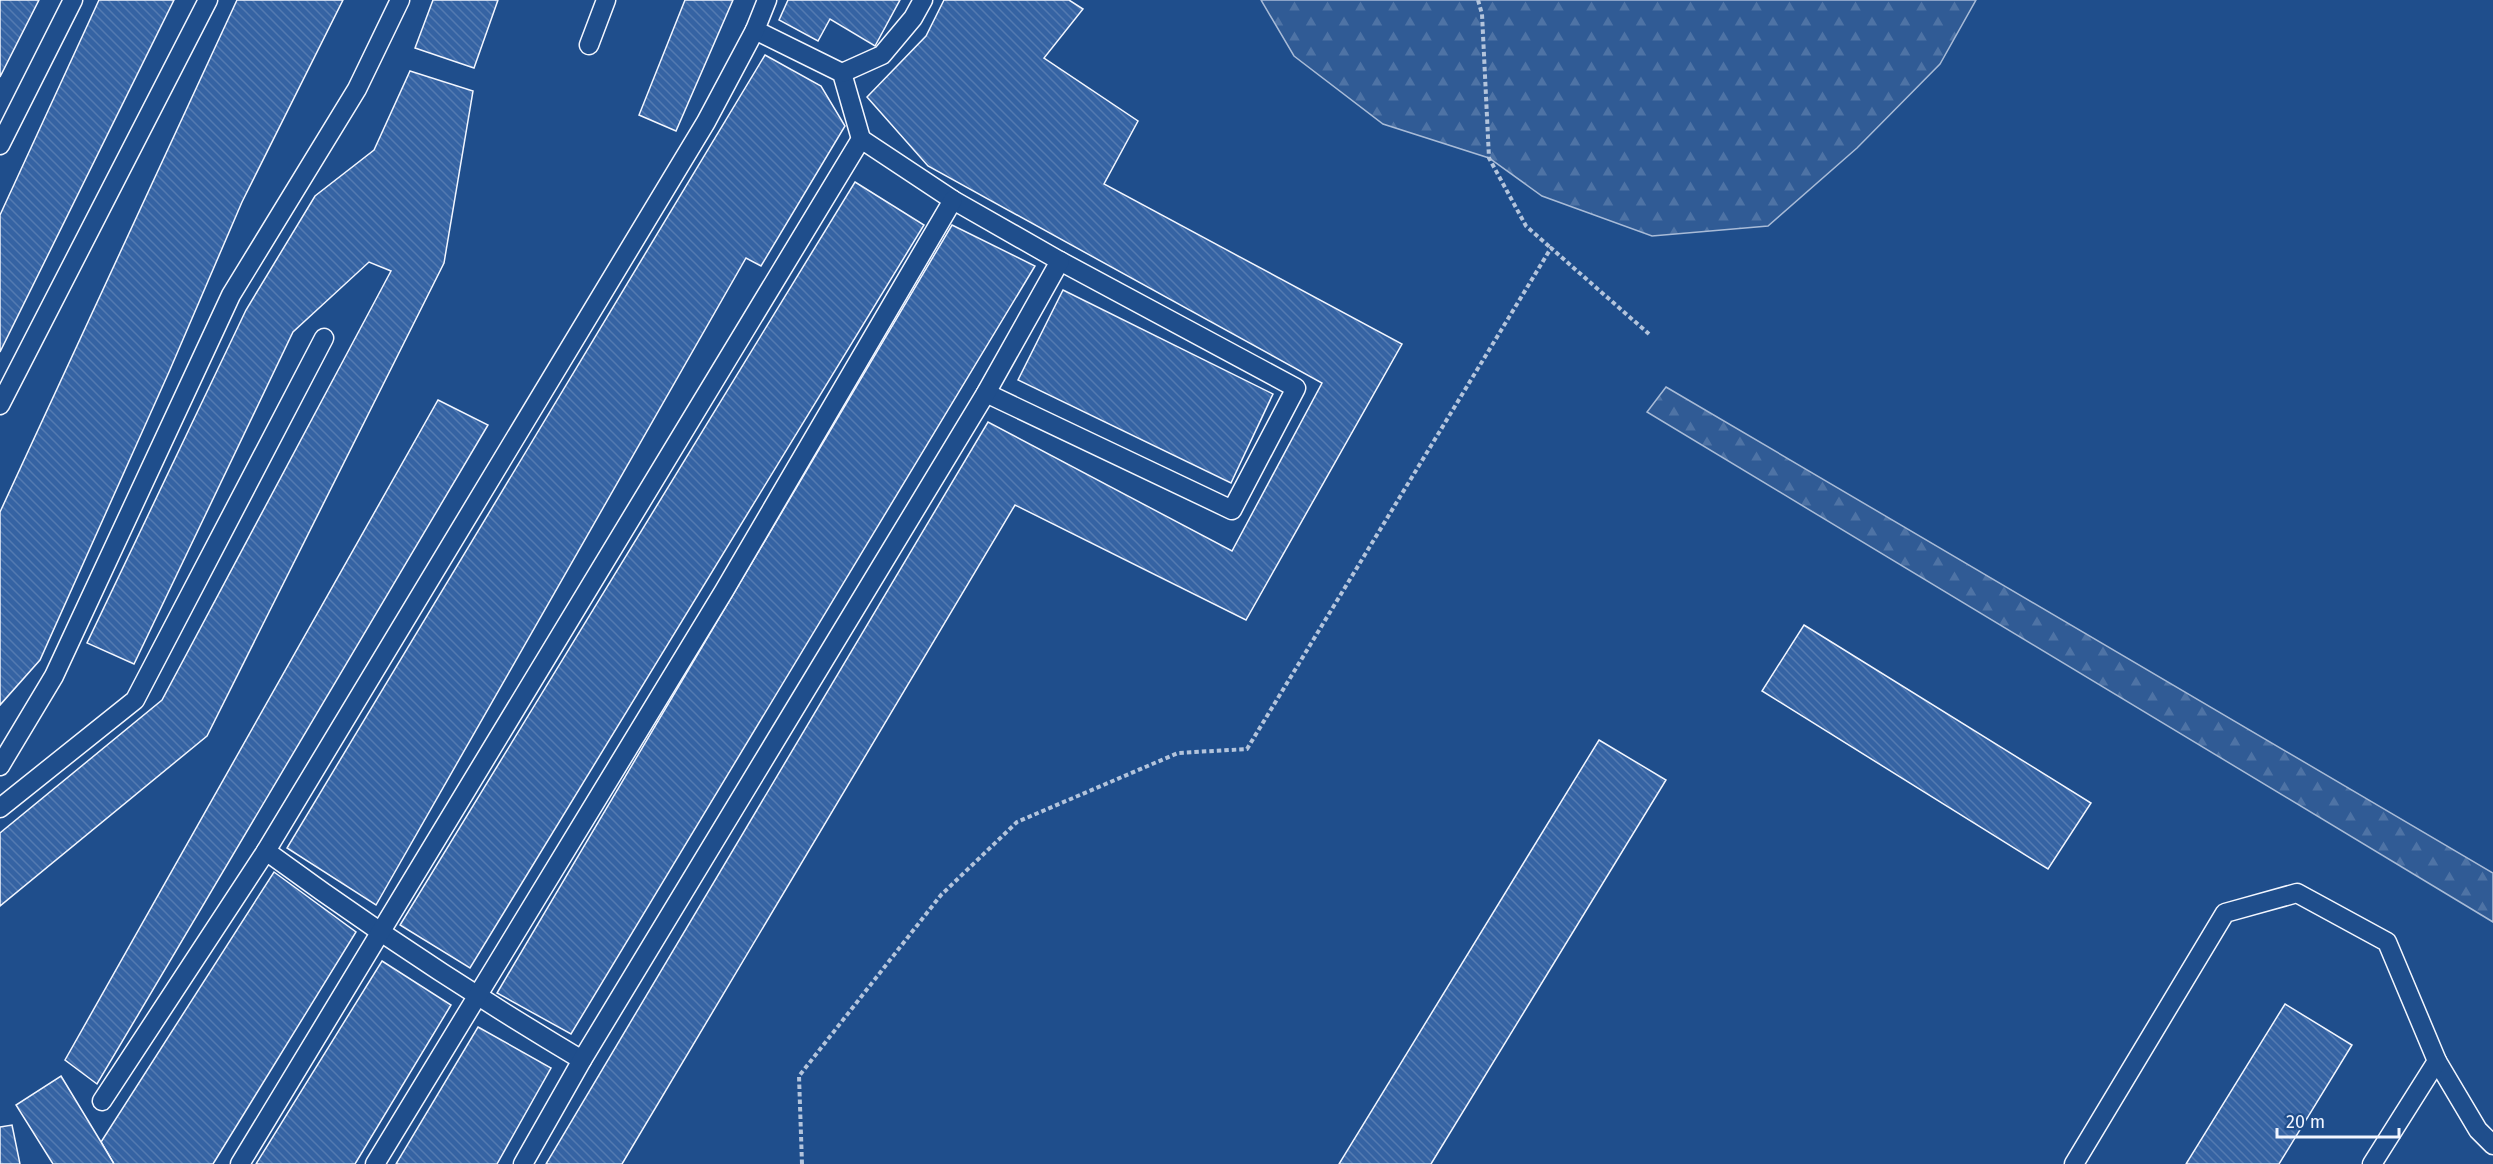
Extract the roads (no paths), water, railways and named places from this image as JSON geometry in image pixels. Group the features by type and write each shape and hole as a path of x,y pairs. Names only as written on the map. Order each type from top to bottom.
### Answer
{"lane":[{"path":"0,145 73,0"},
{"path":"0,405 208,0"},
{"path":"0,766 54,676 231,295 357,89 400,0"},
{"path":"589,45 606,0"},
{"path":"102,1101 266,851 706,122 767,0"},
{"path":"842,73 882,55 913,18 923,0"},
{"path":"754,30 842,73 861,140 953,200 1060,261 1296,388 1232,510 986,393"},
{"path":"240,1164 861,140"},
{"path":"375,1164 730,581 953,200"},
{"path":"523,1164 582,1060 986,393 1060,261"},
{"path":"0,808 135,700 324,338"},
{"path":"266,851 477,997 582,1060"},
{"path":"2074,1164 2225,913 2297,893 2387,942 2437,1060 2478,1130 2493,1145"},
{"path":"2372,1164 2437,1060"}]}
